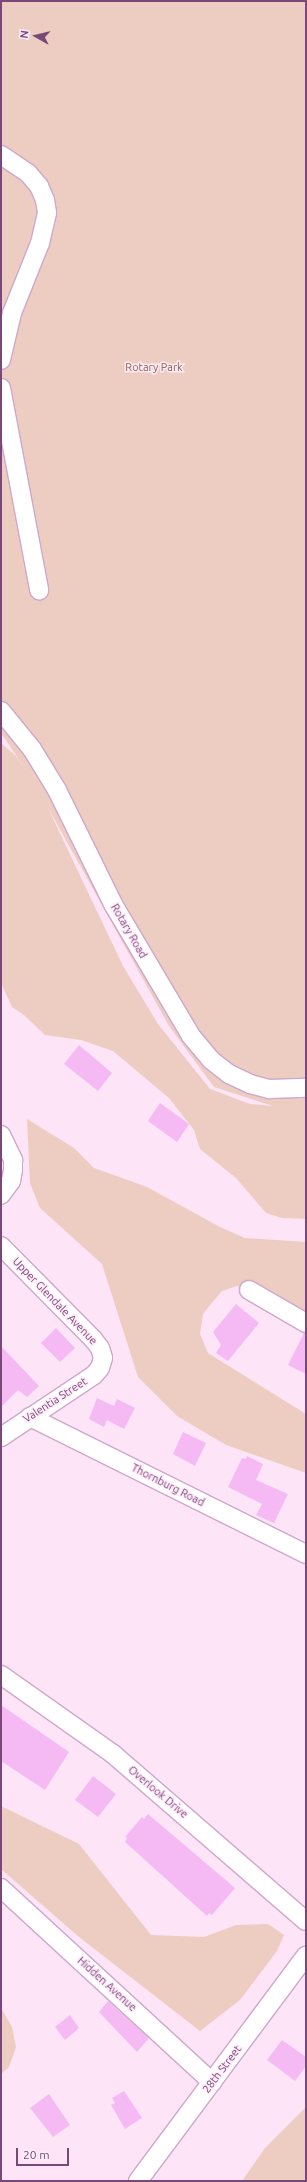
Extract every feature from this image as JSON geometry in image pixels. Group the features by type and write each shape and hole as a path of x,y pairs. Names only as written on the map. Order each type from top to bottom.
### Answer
{"street":[{"path":"1,155 28,173 40,186 45,200 47,213 40,243 12,313 1,360"},
{"path":"1,388 38,590"},
{"name":"Rotary Road","path":"1,711 32,749 57,790 113,904 192,1036 211,1060 229,1074 250,1084 274,1090 306,1088"},
{"path":"1,1135 13,1160 13,1170 11,1181 1,1195"},
{"name":"Upper Glendale Avenue","path":"1,1246 93,1339 100,1348 103,1358"},
{"path":"249,1290 306,1323"},
{"name":"Valentia Street","path":"1,1437 94,1375 100,1368 103,1358"},
{"name":"Thornburg Road","path":"30,1417 306,1554"},
{"name":"Overlook Drive","path":"1,1675 113,1754 306,1921"},
{"name":"Hidden Avenue","path":"1,1888 212,2082"},
{"name":"28th Street","path":"138,2181 306,1956"}],"green space":[{"name":"Rotary Park","path":"1,1 306,1 306,1219 282,1218 266,1213 236,1178 200,1149 194,1130 169,1098 113,1051 81,1040 45,1035 24,1015 12,1007 1,983 1,743 16,756 28,773 1,733","holes":["47,806 169,1026 214,1087 273,1106 250,1104 210,1089 158,1024 123,966"]},
{"path":"27,1119 74,1148 94,1168 147,1187 220,1227 245,1238 306,1242 306,1316 253,1287 237,1286 222,1291 203,1314 200,1334 208,1353 306,1414 306,1473 226,1445 177,1416 138,1377 102,1264 40,1208 30,1183"},
{"path":"1,1806 79,1844 151,1935 204,1937 236,1925 268,1924 284,1935 277,1951 240,2000 200,2031 79,1937 1,1869"},
{"path":"1,2008 12,2027 16,2047 9,2067 1,2074"},
{"path":"306,2107 306,2181 242,2181 265,2148"}],"building":[{"path":"79,1045 112,1073 98,1091 64,1064"},
{"path":"160,1103 189,1124 177,1142 148,1121"},
{"path":"236,1304 259,1323 228,1361 216,1353 221,1345 213,1332"},
{"path":"56,1328 75,1348 60,1362 41,1343"},
{"path":"304,1333 306,1333 306,1374 288,1365"},
{"path":"1,1346 39,1386 27,1397 18,1390 1,1407"},
{"path":"97,1398 114,1406 117,1399 135,1408 124,1429 107,1420 104,1427 89,1419"},
{"path":"183,1432 206,1443 195,1466 173,1454"},
{"path":"247,1456 263,1464 256,1480 288,1494 274,1523 256,1515 262,1504 228,1487 242,1458 246,1459"},
{"path":"1,1705 69,1752 45,1790 1,1761"},
{"path":"93,1776 116,1794 98,1817 75,1800"},
{"path":"148,1814 235,1888 212,1915 209,1913 207,1916 125,1842 127,1838 125,1837 142,1817 144,1819"},
{"path":"108,2001 149,2038 137,2052 99,2012"},
{"path":"70,2015 79,2028 65,2040 55,2027"},
{"path":"282,2040 306,2057 306,2066 295,2081 267,2060"},
{"path":"124,2091 142,2118 125,2129 111,2105 115,2103 112,2098"},
{"path":"49,2094 70,2125 53,2137 30,2108"}]}
